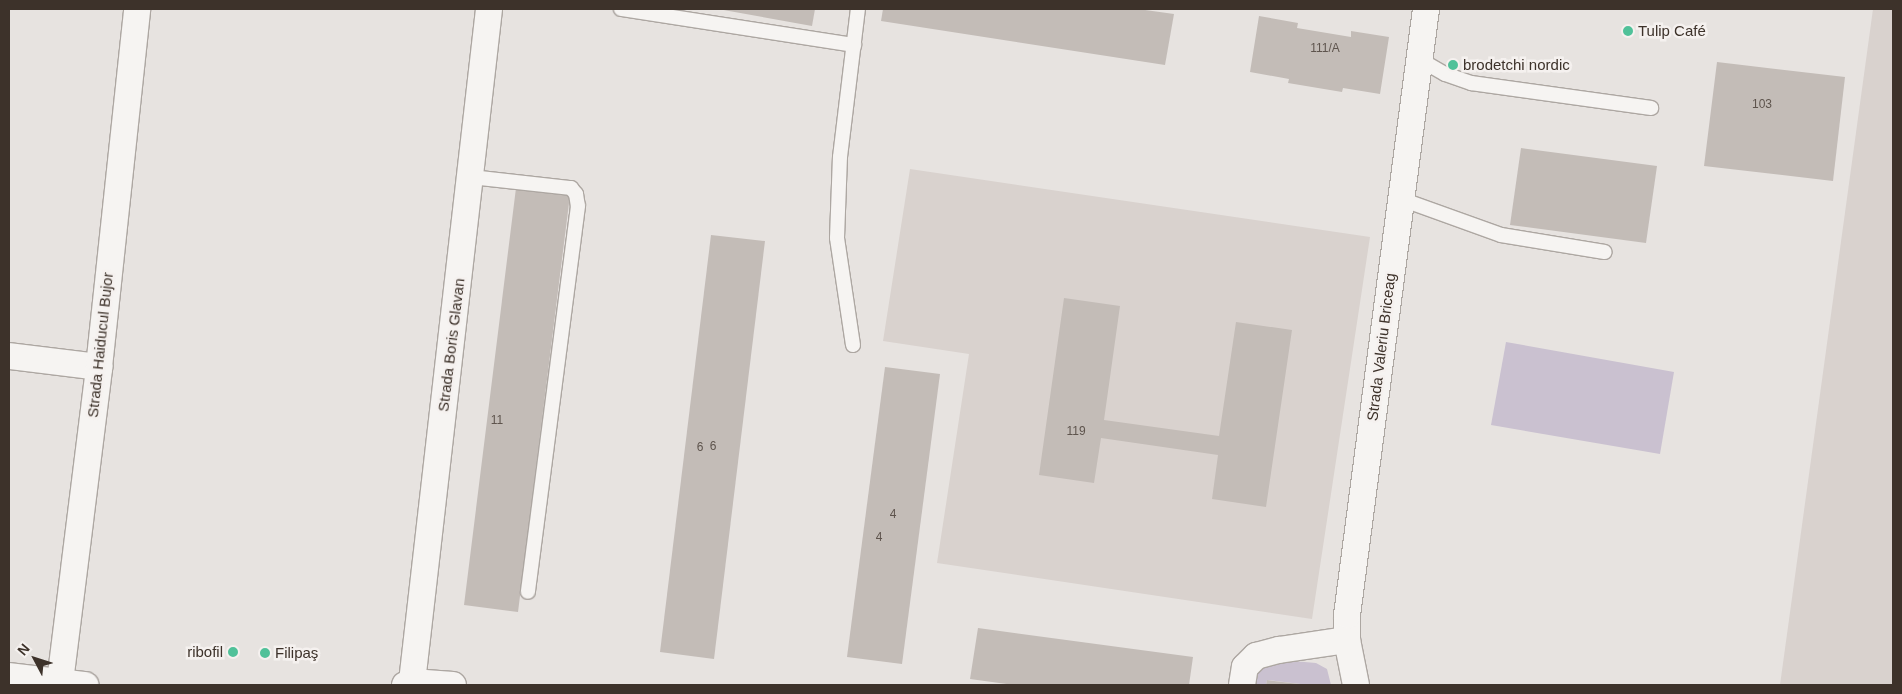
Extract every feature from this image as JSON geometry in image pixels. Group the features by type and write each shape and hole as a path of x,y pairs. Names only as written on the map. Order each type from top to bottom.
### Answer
{"street":[{"name":"Strada Haiducul Bujor","path":"73,684 99,367 137,9"},
{"name":"Strada Boris Glavan","path":"408,683 490,9"},
{"name":"Strada Valeriu Briceag","path":"1356,685 1346,640 1347,615 1426,9"},
{"path":"9,356 99,367"},
{"path":"1244,676 1256,656 1279,650 1346,640"},
{"path":"9,676 73,684"},
{"path":"408,683 453,685"}],"lane":[{"path":"621,9 854,45"},
{"path":"853,346 837,238 840,157 858,9"},
{"path":"1419,59 1445,74 1470,83 1652,108"},
{"path":"471,177 570,188 576,194 578,206 528,592"},
{"path":"1401,200 1501,235 1605,252"}],"shaded area":[{"path":"1873,9 1893,9 1893,685 1780,685"},
{"path":"910,169 1370,237 1312,619 937,563 969,354 883,341"},
{"path":"1506,342 1674,372 1660,454 1491,425"},
{"path":"1281,660 1316,663 1327,669 1331,685 1308,685 1267,680 1266,685 1249,685 1256,666"}],"building":[{"path":"718,9 815,9 812,26"},
{"path":"883,9 1138,9 1174,14 1165,65 881,21"},
{"path":"1259,16 1298,23 1297,28 1351,37 1351,31 1389,37 1380,94 1343,88 1342,92 1288,83 1289,79 1250,72"},
{"path":"1717,62 1845,77 1833,181 1704,166"},
{"path":"1521,148 1657,166 1646,243 1510,225"},
{"path":"516,188 570,195 518,612 464,605"},
{"path":"711,235 765,241 714,659 660,652"},
{"path":"1064,298 1120,306 1104,420 1219,436 1236,322 1292,330 1266,507 1212,499 1218,455 1101,438 1094,483 1039,475"},
{"path":"885,367 940,374 902,664 847,657"},
{"path":"978,628 1193,657 1189,685 1014,685 970,679"},
{"path":"1267,680 1299,684 1299,685 1266,685"}],"place":[{"name":"Tulip Café","path":"1628,31"},
{"name":"brodetchi nordic","path":"1453,65"},
{"name":"ribofil","path":"233,652"},
{"name":"Filipaş","path":"265,653"}]}
